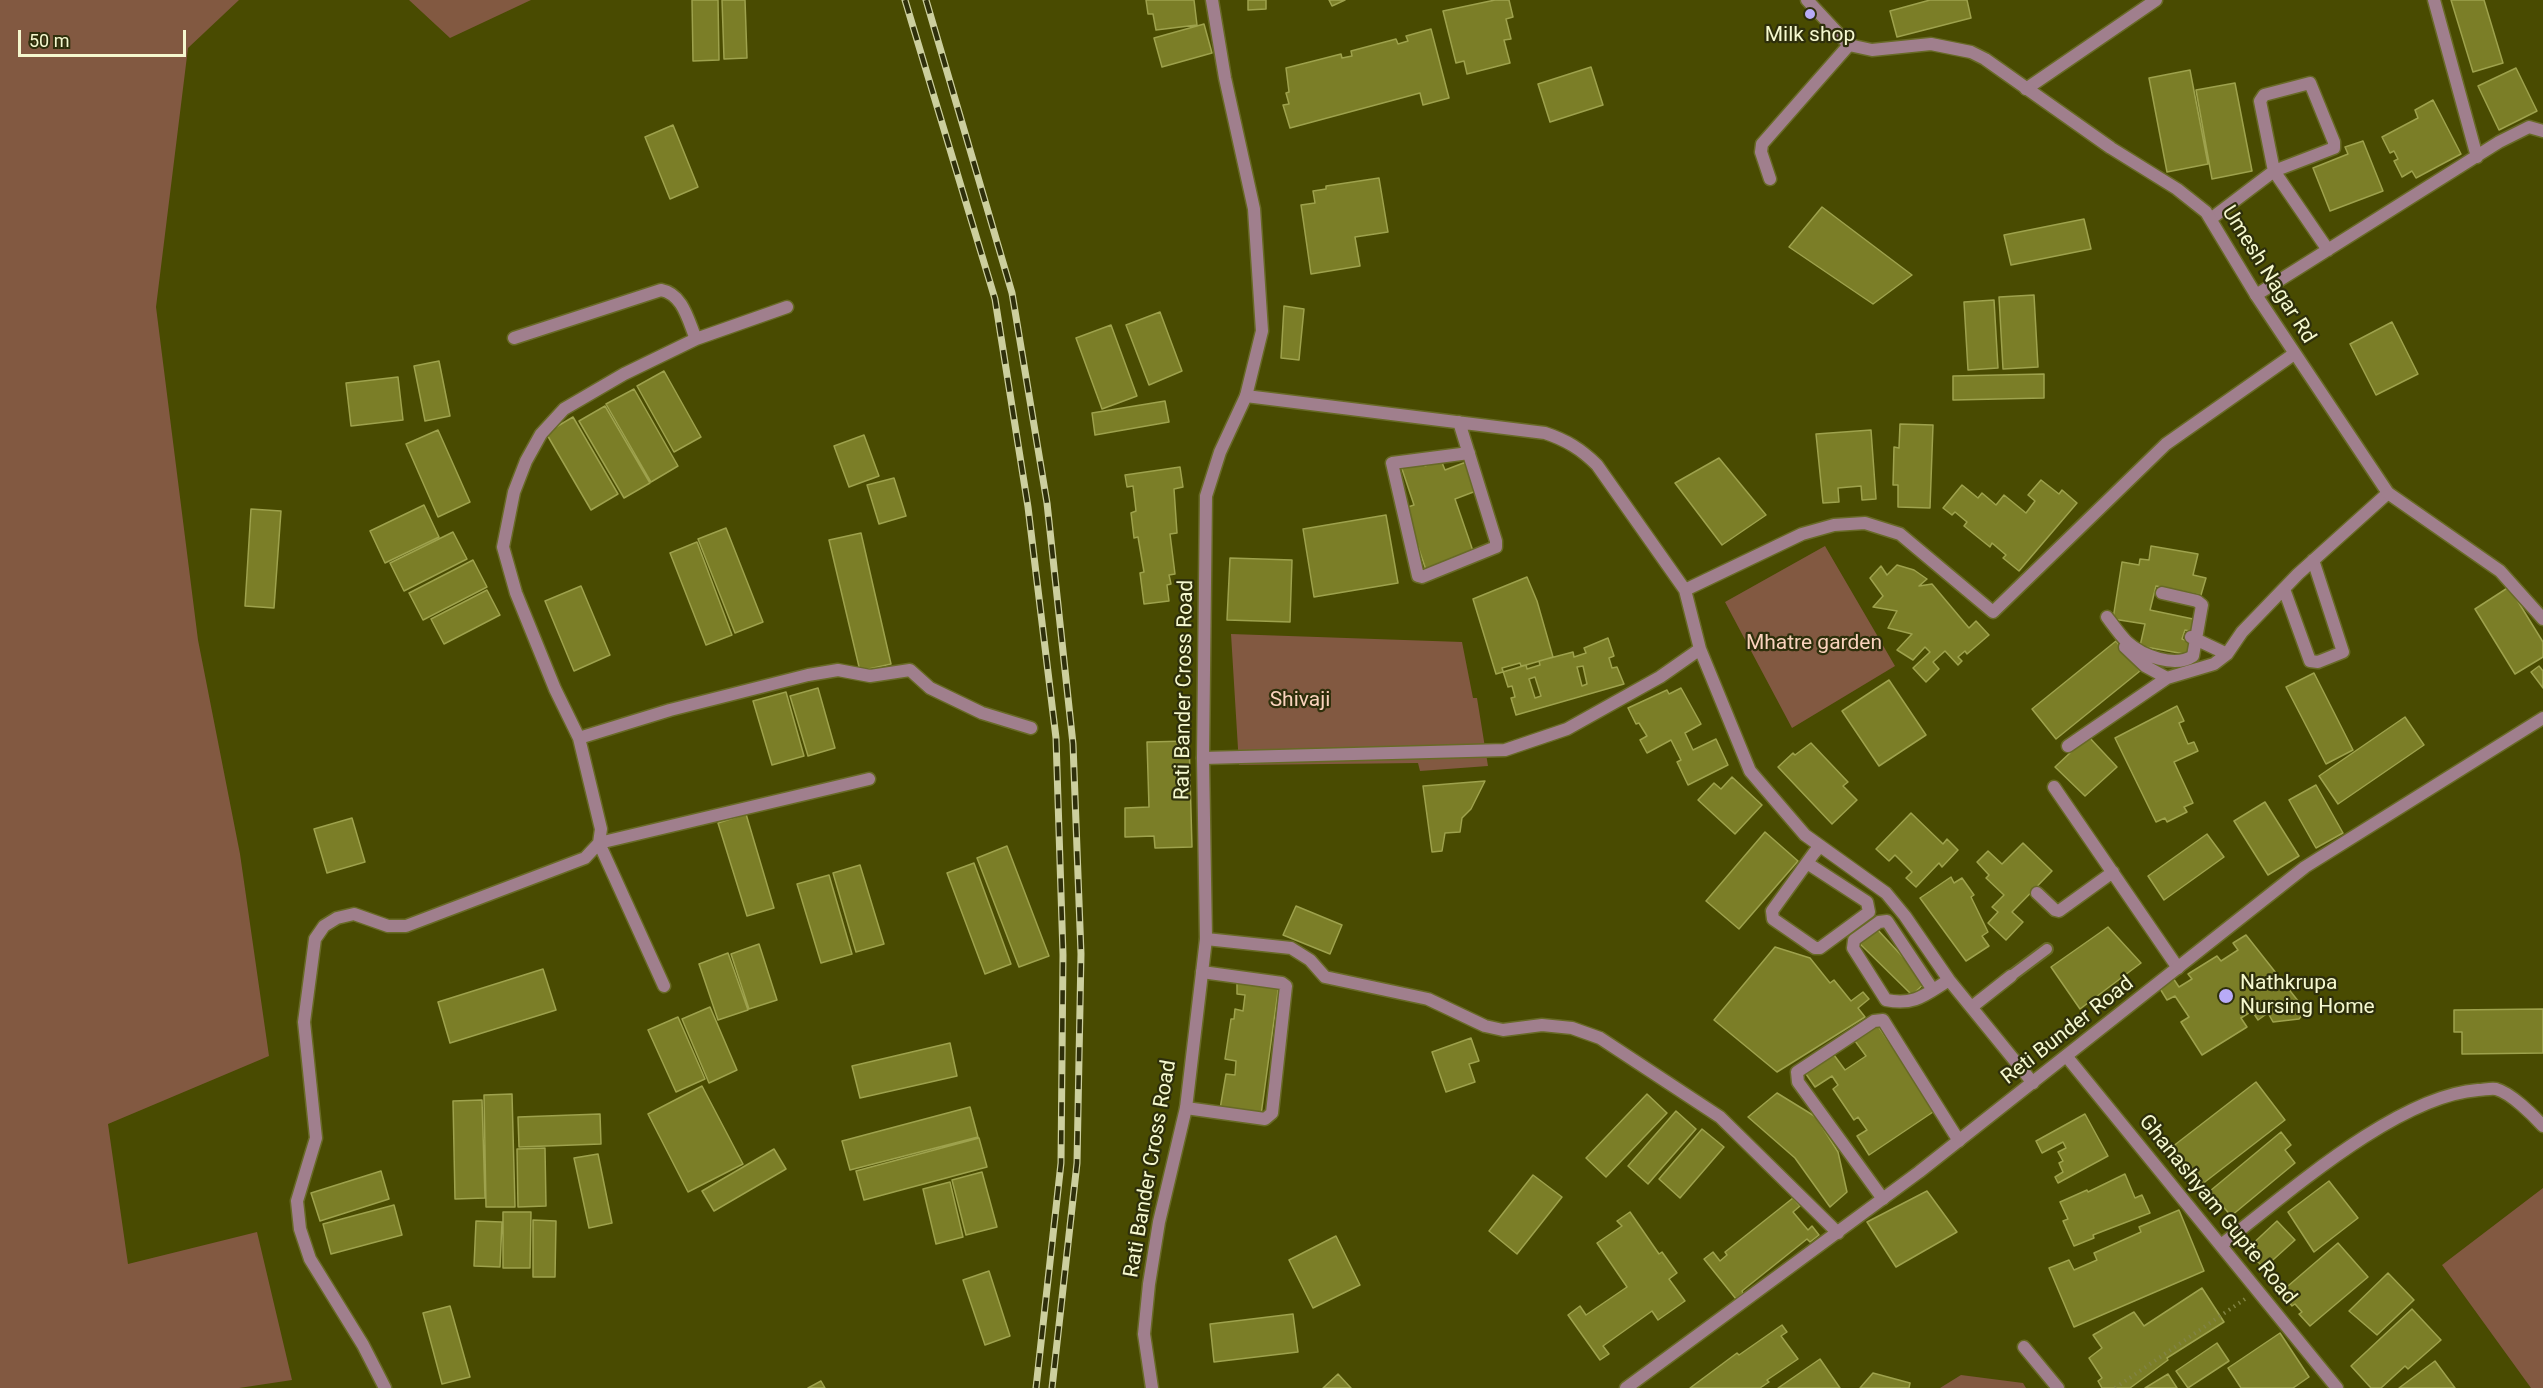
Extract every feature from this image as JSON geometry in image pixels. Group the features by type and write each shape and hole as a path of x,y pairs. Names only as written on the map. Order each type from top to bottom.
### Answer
{"street":[{"name":"Rati Bander Cross Road","path":"1152,1388 1144,1334 1149,1284 1159,1222 1186,1108 1206,939 1203,758 1206,496 1220,452 1246,396 1262,331 1254,209 1225,78 1212,0"},
{"path":"1770,179 1761,152 1762,144 1849,45 1807,0"},
{"path":"2026,89 2156,0"},
{"path":"2434,0 2477,157"},
{"name":"Umesh Nagar Rd","path":"1849,45 1872,50 1931,44 1971,52 1985,59 2111,148 2177,189 2212,218 2256,296 2388,493 2500,571 2543,619"},
{"path":"2212,218 2274,171 2334,148 2334,142 2310,83 2261,97 2274,171 2328,250"},
{"path":"2256,296 2477,157 2529,127 2543,131"},
{"path":"514,338 661,290 672,292 679,299 696,339"},
{"path":"664,986 599,843 601,829 579,738 555,689 516,592 503,547 514,492 526,461 541,434 564,409 624,374 696,339 787,307"},
{"path":"1685,590 1802,534 1834,525 1864,523 1900,534 1993,612 2166,444 2294,354"},
{"path":"1246,396 1545,433 1566,440 1585,453 1597,465 1685,590 1700,649 1750,771 1805,835 1886,893 1905,916 1949,980 2033,1083"},
{"path":"1459,422 1469,453 1496,547 1432,573 1418,576 1392,463 1469,453"},
{"path":"2068,746 2167,678 2214,664 2227,654 2242,632 2313,560 2388,493"},
{"path":"2284,589 2310,661 2318,662 2343,652 2313,560"},
{"path":"2107,617 2127,642 2150,656 2176,661 2189,659 2193,656 2193,638 2202,605 2197,601 2162,593"},
{"path":"2114,636 2145,666 2167,678"},
{"path":"2193,638 2227,654"},
{"path":"1203,758 1505,750 1567,729 1660,677 1700,649"},
{"path":"579,738 670,710 838,670 870,676 910,670 930,688 982,713 1031,728"},
{"name":"Reti Bunder Road","path":"1626,1388 1838,1233 1959,1141 2305,867 2543,718"},
{"path":"385,1388 363,1345 310,1260 300,1229 297,1201 316,1138 304,1022 315,939 324,926 337,918 354,914 388,926 406,926 560,869 585,858 599,843 870,779"},
{"path":"2054,787 2178,968"},
{"path":"1807,863 1867,902 1869,907 1869,912 1826,946 1815,948 1773,919 1772,911 1807,863 1820,846"},
{"path":"2037,893 2059,911 2068,907 2113,872"},
{"path":"1933,990 1887,921 1879,922 1854,940 1853,948 1886,1000 1902,1003 1921,998 1949,980"},
{"path":"1206,939 1292,948 1310,960 1325,977 1337,982 1428,999 1485,1026 1503,1030 1542,1025 1572,1028 1600,1038 1720,1117 1838,1233"},
{"path":"1186,1108 1265,1119 1272,1113 1286,986 1282,983 1202,972"},
{"path":"1972,1006 2011,976"},
{"path":"1883,1199 1798,1082 1797,1072 1874,1021 1883,1020 1887,1022 1959,1141"},
{"name":"Ghanashyam Gupte Road","path":"2067,1057 2337,1388"},
{"path":"2221,1245 2385,1125 2440,1097 2466,1091 2496,1089 2531,1112 2543,1126"},
{"path":"2024,1347 2058,1388"}],"lane":[{"path":"2011,976 2046,949"}],"path":[{"path":"2115,1388 2258,1290"}],"green space":[{"path":"0,0 239,0 188,48 156,307 198,640 240,854 269,1056 108,1124 128,1264 257,1232 292,1380 239,1388 0,1388"},
{"path":"409,0 531,0 450,38"},
{"name":"Mhatre garden","path":"1825,546 1895,666 1792,728 1725,602"},
{"name":"Shivaji","path":"1231,634 1462,642 1473,698 1477,698 1488,766 1420,771 1418,763 1239,765"},
{"path":"2543,1188 2543,1388 2531,1388 2442,1265"},
{"path":"1961,1375 2023,1383 2026,1388 1940,1388"}],"building":[{"path":"692,0 718,0 719,60 693,61"},
{"path":"722,0 745,0 747,58 724,59"},
{"path":"1146,0 1194,0 1197,25 1156,30 1153,14 1148,14"},
{"path":"1248,0 1266,0 1266,9 1248,10"},
{"path":"1329,0 1345,0 1332,6"},
{"path":"1495,0 1509,0 1513,17 1506,19 1511,39 1504,40 1510,63 1467,74 1464,61 1456,63 1443,11"},
{"path":"1930,0 1967,0 1971,18 1897,37 1890,11"},
{"path":"2451,0 2484,0 2503,63 2473,72"},
{"path":"1204,24 1212,53 1162,67 1154,38"},
{"path":"1431,29 1449,98 1423,105 1420,93 1290,128 1283,105 1289,104 1286,93 1289,92 1286,68 1341,54 1342,58 1352,56 1351,51 1396,39 1398,44 1408,41 1406,36"},
{"path":"1591,67 1603,105 1550,122 1538,84"},
{"path":"2516,68 2537,111 2499,130 2478,86"},
{"path":"2190,70 2208,164 2167,172 2149,78"},
{"path":"2235,83 2252,171 2212,179 2196,90"},
{"path":"2433,100 2461,154 2416,178 2412,171 2402,177 2394,161 2398,159 2394,151 2390,153 2382,137 2418,118 2415,110"},
{"path":"673,125 698,187 670,199 645,137"},
{"path":"2363,141 2383,191 2330,211 2313,168 2348,154 2345,147"},
{"path":"1379,178 1388,232 1355,237 1360,266 1311,274 1301,205 1315,203 1313,191 1326,189 1326,186"},
{"path":"1822,207 1912,275 1873,304 1789,247"},
{"path":"2084,219 2091,249 2011,265 2004,235"},
{"path":"2034,295 2038,367 2003,369 1999,297"},
{"path":"1994,300 1998,368 1968,370 1964,302"},
{"path":"1284,306 1304,309 1299,360 1281,358"},
{"path":"1160,312 1182,371 1149,385 1126,325"},
{"path":"2392,322 2418,374 2376,395 2350,344"},
{"path":"1111,325 1137,396 1102,409 1076,338"},
{"path":"439,361 450,416 425,421 414,366"},
{"path":"664,371 701,437 674,452 637,386"},
{"path":"2044,374 2044,398 1953,400 1953,376"},
{"path":"398,377 403,420 351,426 346,383"},
{"path":"634,389 678,466 651,482 606,404"},
{"path":"1165,401 1169,422 1095,435 1092,413"},
{"path":"605,406 650,483 624,498 579,421"},
{"path":"573,417 618,494 591,510 546,433"},
{"path":"1900,424 1933,425 1930,508 1898,507 1898,485 1893,485 1894,447 1899,448"},
{"path":"438,430 470,502 438,517 406,444"},
{"path":"1871,430 1876,499 1862,500 1861,486 1838,488 1839,502 1823,503 1816,434"},
{"path":"864,435 879,476 849,487 834,446"},
{"path":"1719,458 1766,515 1722,545 1675,483"},
{"path":"1422,459 1425,466 1441,460 1445,470 1466,462 1476,491 1455,499 1474,554 1426,570 1405,508 1414,505 1401,466"},
{"path":"1180,467 1183,487 1174,489 1177,533 1170,534 1175,574 1169,575 1171,584 1167,585 1169,601 1144,604 1140,573 1144,572 1138,537 1134,538 1131,513 1136,511 1133,486 1127,487 1125,475"},
{"path":"894,478 906,516 879,524 867,485"},
{"path":"2041,480 2059,494 2062,490 2077,503 2019,571 2003,558 2006,555 1992,543 1990,547 1964,526 1967,522 1955,512 1952,515 1943,508 1962,485 1978,498 1982,493 1996,505 2004,495 2026,513 2035,501 2028,495"},
{"path":"424,505 439,537 385,563 370,531"},
{"path":"251,509 281,511 274,608 245,606"},
{"path":"1386,515 1398,583 1314,597 1303,529"},
{"path":"726,528 763,622 735,633 698,539"},
{"path":"453,532 467,559 404,591 390,563"},
{"path":"861,533 891,664 860,671 829,540"},
{"path":"697,542 732,635 706,645 670,553"},
{"path":"2151,546 2198,554 2193,575 2206,578 2201,595 2156,586 2150,610 2198,620 2195,632 2185,630 2182,639 2193,643 2190,655 2140,646 2145,624 2113,619 2122,562 2139,565 2140,559 2149,560"},
{"path":"1230,558 1292,560 1290,622 1227,620"},
{"path":"473,560 487,587 423,620 409,593"},
{"path":"1897,565 1914,570 1927,579 1919,586 1932,584 1969,628 1976,621 1989,635 1967,654 1965,651 1958,657 1962,661 1958,665 1945,651 1933,662 1939,669 1926,682 1913,668 1930,652 1925,647 1913,660 1897,650 1912,634 1888,628 1897,611 1873,607 1883,596 1870,578 1881,566 1887,575"},
{"path":"1527,577 1537,601 1553,657 1496,674 1473,599"},
{"path":"581,586 610,655 574,671 545,601"},
{"path":"2509,587 2543,642 2543,657 2515,674 2475,609"},
{"path":"487,590 500,615 444,644 431,619"},
{"path":"1608,638 1614,656 1609,658 1612,668 1617,667 1624,684 1516,715 1511,698 1515,697 1512,686 1508,687 1502,668 1520,663 1521,666 1526,665 1527,669 1540,665 1539,661 1573,652 1574,657 1586,653 1584,648"},
{"path":"2116,641 2140,671 2056,739 2032,709"},
{"path":"1583,666 1587,684 1582,686 1577,667"},
{"path":"2539,666 2543,671 2543,688 2531,672"},
{"path":"2314,673 2353,750 2326,764 2286,687"},
{"path":"1535,677 1541,696 1535,698 1529,679"},
{"path":"1889,680 1926,735 1879,766 1842,711"},
{"path":"818,688 835,748 808,756 790,696"},
{"path":"1681,688 1701,724 1685,733 1693,750 1716,739 1728,765 1688,785 1677,762 1681,760 1671,740 1647,753 1640,740 1647,736 1639,723 1636,724 1628,708 1667,690 1669,694"},
{"path":"786,692 804,756 772,765 753,701"},
{"path":"2177,706 2184,721 2179,723 2188,744 2194,742 2198,751 2174,762 2193,803 2184,807 2187,812 2167,822 2165,818 2156,822 2115,738"},
{"path":"2405,717 2424,745 2338,804 2319,776"},
{"path":"2088,736 2117,767 2085,796 2055,767"},
{"path":"1189,741 1192,847 1155,848 1154,836 1125,837 1125,808 1149,807 1147,742"},
{"path":"1811,743 1848,782 1843,786 1857,800 1832,824 1778,767 1793,753 1795,755"},
{"path":"1732,777 1762,805 1735,834 1698,800 1714,783 1721,789"},
{"path":"1485,781 1471,809 1462,818 1460,832 1445,833 1442,851 1432,852 1423,786"},
{"path":"2316,785 2343,833 2316,848 2289,800"},
{"path":"2265,802 2299,856 2268,875 2234,821"},
{"path":"1911,813 1943,844 1947,839 1958,850 1942,867 1939,863 1916,887 1906,878 1912,872 1895,855 1889,861 1876,849"},
{"path":"746,814 774,908 747,916 718,823"},
{"path":"352,818 365,862 327,873 314,829"},
{"path":"1765,832 1798,861 1739,929 1706,901"},
{"path":"2207,834 2224,857 2164,900 2148,876"},
{"path":"2023,843 2052,871 2012,912 2023,922 2006,940 1988,923 1998,912 1992,907 2004,895 1986,878 1989,875 1977,862 1988,851 2002,864"},
{"path":"1007,846 1049,956 1019,967 977,858"},
{"path":"974,863 1011,964 985,974 947,873"},
{"path":"860,865 884,944 856,952 833,873"},
{"path":"829,875 852,954 821,963 797,884"},
{"path":"1951,877 1954,883 1962,878 1974,895 1971,897 1988,932 1982,936 1989,946 1966,961 1920,898"},
{"path":"1296,906 1342,925 1330,954 1283,935"},
{"path":"2108,927 2141,963 2080,1009 2051,967"},
{"path":"1876,928 1926,982 1912,995 1859,943"},
{"path":"2246,935 2306,1011 2299,1019 2273,1022 2268,1013 2258,1020 2252,1011 2241,1018 2247,1027 2202,1055 2181,1022 2189,1017 2175,996 2167,1000 2159,987 2173,978 2179,987 2192,979 2188,974 2217,956 2221,961 2238,950 2233,943"},
{"path":"759,944 777,1000 749,1009 731,954"},
{"path":"1775,947 1810,958 1830,983 1834,980 1851,1001 1863,992 1869,999 1858,1008 1865,1017 1777,1072 1714,1020"},
{"path":"728,953 748,1010 718,1020 699,964"},
{"path":"543,969 556,1010 450,1043 438,1002"},
{"path":"1237,978 1279,984 1261,1115 1220,1109 1226,1074 1235,1075 1236,1061 1225,1059 1231,1019 1234,1019 1235,1009 1243,1011 1245,995 1237,994"},
{"path":"710,1007 737,1070 709,1083 682,1019"},
{"path":"2543,1009 2543,1053 2462,1054 2462,1032 2454,1032 2454,1010"},
{"path":"678,1017 705,1079 676,1092 648,1030"},
{"path":"1878,1026 1936,1110 1869,1155 1857,1136 1867,1130 1858,1117 1854,1120 1833,1089 1838,1085 1832,1076 1815,1087 1806,1074 1834,1055 1845,1070 1866,1056 1855,1041"},
{"path":"1471,1038 1479,1061 1469,1064 1475,1082 1446,1092 1432,1052"},
{"path":"950,1043 957,1076 860,1098 852,1066"},
{"path":"2256,1082 2285,1120 2201,1185 2172,1147"},
{"path":"702,1086 743,1164 688,1192 648,1114"},
{"path":"1777,1093 1816,1117 1838,1152 1847,1192 1830,1207 1795,1158 1748,1117"},
{"path":"512,1094 515,1207 486,1207 484,1095"},
{"path":"1647,1094 1667,1113 1606,1177 1586,1158"},
{"path":"482,1100 485,1198 455,1199 453,1101"},
{"path":"970,1107 978,1137 850,1170 842,1141"},
{"path":"1676,1111 1696,1129 1648,1184 1628,1166"},
{"path":"600,1114 601,1144 519,1147 518,1117"},
{"path":"2085,1114 2108,1156 2058,1183 2055,1177 2063,1172 2059,1163 2063,1161 2058,1152 2066,1148 2063,1142 2042,1153 2036,1141"},
{"path":"1702,1129 1724,1147 1680,1198 1659,1179"},
{"path":"2281,1132 2291,1145 2285,1150 2295,1163 2231,1216 2210,1191"},
{"path":"979,1138 987,1167 864,1200 856,1171"},
{"path":"545,1148 546,1206 518,1207 517,1149"},
{"path":"774,1149 786,1169 714,1211 702,1191"},
{"path":"598,1154 612,1223 589,1228 574,1158"},
{"path":"381,1171 389,1199 320,1221 311,1193"},
{"path":"982,1172 997,1227 966,1235 952,1180"},
{"path":"2125,1174 2135,1198 2142,1195 2150,1213 2093,1235 2094,1238 2074,1246 2063,1221 2068,1219 2060,1202 2087,1190 2088,1192"},
{"path":"1533,1175 1562,1197 1517,1254 1489,1231"},
{"path":"2329,1181 2358,1218 2314,1252 2288,1212"},
{"path":"950,1182 963,1237 936,1244 923,1189"},
{"path":"1927,1191 1957,1232 1896,1267 1867,1222"},
{"path":"1793,1198 1800,1206 1793,1212 1808,1230 1812,1226 1819,1235 1810,1242 1807,1239 1742,1291 1743,1293 1736,1299 1704,1259 1713,1252 1720,1261 1727,1255 1725,1252"},
{"path":"394,1205 402,1235 331,1254 323,1224"},
{"path":"2179,1210 2204,1271 2074,1327 2049,1268 2069,1260 2074,1270 2097,1260 2094,1253 2141,1232 2139,1227"},
{"path":"503,1212 531,1212 530,1268 503,1268"},
{"path":"1630,1212 1659,1254 1662,1252 1677,1273 1669,1279 1685,1301 1658,1320 1652,1311 1603,1346 1609,1354 1600,1360 1568,1315 1580,1306 1586,1315 1627,1287 1597,1243 1622,1226 1617,1221"},
{"path":"533,1220 556,1221 555,1277 533,1277"},
{"path":"476,1221 502,1222 500,1267 474,1266"},
{"path":"2277,1221 2295,1240 2264,1268 2246,1250"},
{"path":"1336,1236 1360,1285 1313,1308 1289,1260"},
{"path":"2338,1243 2368,1277 2310,1326 2299,1314 2302,1312 2295,1304 2292,1306 2281,1292"},
{"path":"989,1271 1010,1336 985,1345 963,1280"},
{"path":"2388,1273 2414,1300 2377,1335 2349,1311"},
{"path":"2202,1288 2224,1322 2167,1358 2168,1360 2130,1388 2102,1388 2098,1381 2102,1378 2089,1358 2102,1348 2093,1335 2134,1312 2144,1326"},
{"path":"450,1306 470,1377 442,1384 423,1313"},
{"path":"2412,1309 2441,1340 2408,1369 2405,1366 2381,1388 2371,1388 2351,1366"},
{"path":"1293,1314 1298,1352 1214,1362 1210,1324"},
{"path":"1782,1325 1787,1332 1781,1336 1798,1359 1767,1380 1769,1382 1760,1388 1690,1388 1737,1353 1739,1355"},
{"path":"2280,1333 2309,1377 2293,1388 2241,1388 2228,1368"},
{"path":"2217,1343 2229,1361 2188,1388 2176,1371"},
{"path":"1820,1359 1840,1388 1778,1388"},
{"path":"2435,1361 2455,1388 2399,1388"},
{"path":"1873,1373 1910,1383 1909,1388 1860,1388"},
{"path":"1338,1374 1351,1388 1323,1388"},
{"path":"2168,1374 2177,1388 2145,1388"},
{"path":"821,1381 825,1388 808,1388"}],"railway":[{"path":"905,0 995,299 1028,507 1056,738 1063,955 1061,1163 1036,1388"},
{"path":"926,0 1012,293 1047,503 1073,744 1081,954 1077,1163 1052,1388"}],"place":[{"name":"Milk shop","path":"1810,14"},
{"name":"Nathkrupa Nursing Home","path":"2226,996"}]}
